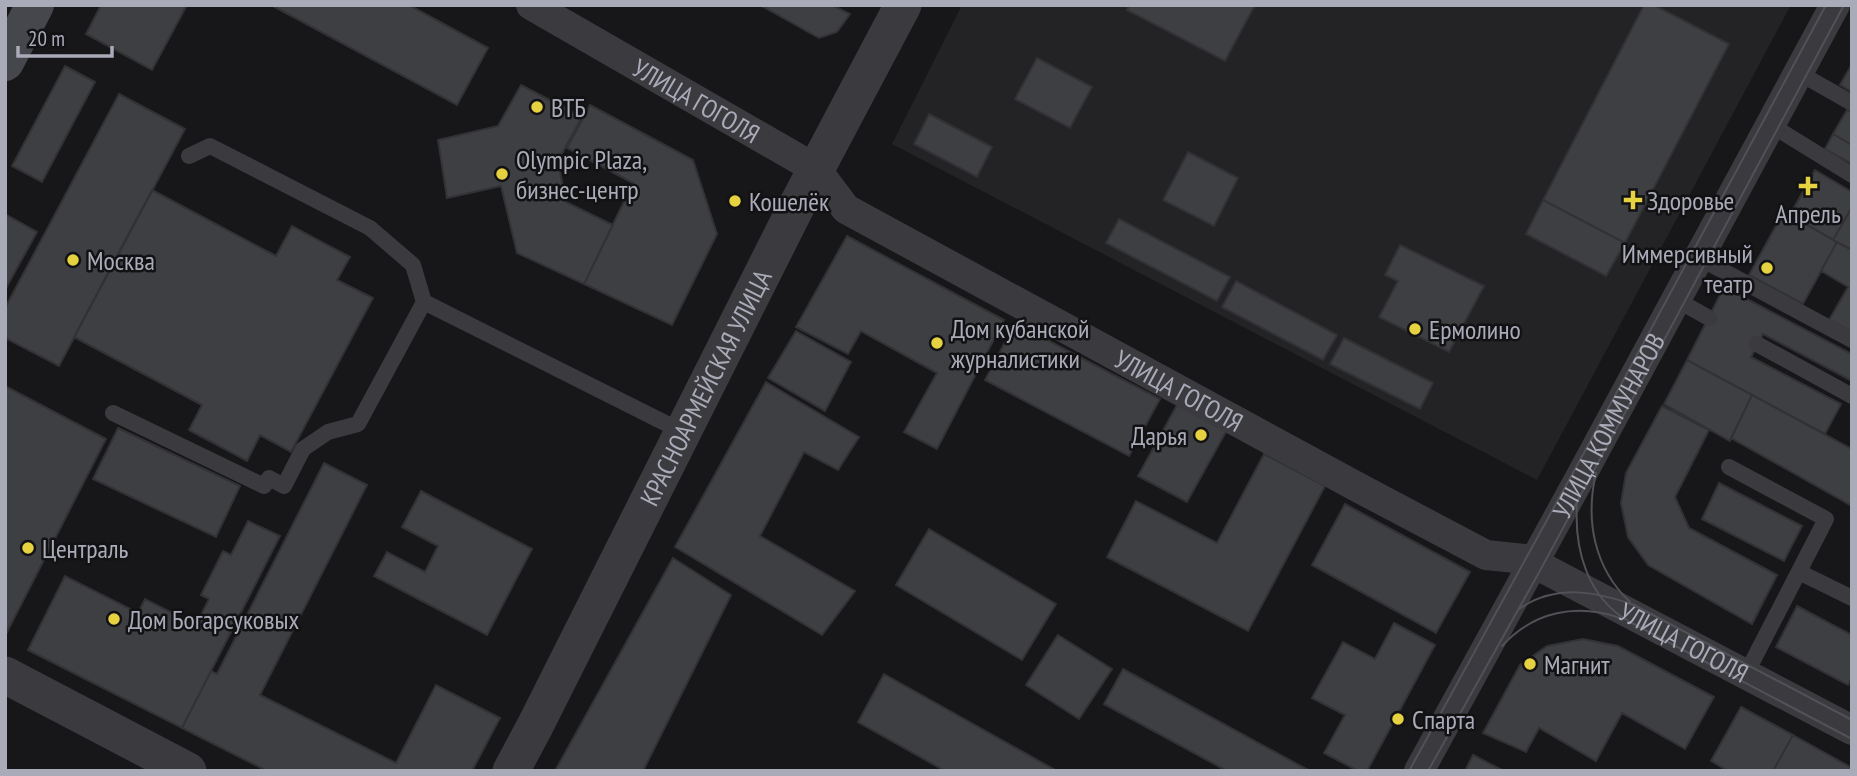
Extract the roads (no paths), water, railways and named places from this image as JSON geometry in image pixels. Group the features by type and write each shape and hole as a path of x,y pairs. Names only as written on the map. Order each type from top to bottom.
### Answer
{"main road":[{"path":"5,62 35,5"}],"street":[{"name":"УЛИЦА ГОГОЛЯ","path":"531,5 816,169 846,209 1486,555 1526,559 1852,730"},
{"name":"КРАСНОАРМЕЙСКАЯ УЛИЦА","path":"511,771 816,169 903,5"},
{"name":"УЛИЦА КОММУНАРОВ","path":"1419,771 1835,5"},
{"path":"5,675 188,771"}],"lane":[{"path":"1799,73 1852,103"},
{"path":"1771,125 1852,175"},
{"path":"113,413 264,486 269,478 284,486 303,449 328,432 358,424 424,302 413,265 370,228 210,145 189,156"},
{"path":"1699,258 1852,340"},
{"path":"1677,300 1709,318"},
{"path":"424,302 683,432"},
{"path":"1757,344 1852,396"},
{"path":"1729,467 1826,519 1746,674"},
{"path":"1799,572 1852,598"}],"tram line":[{"path":"1409,771 1826,5"},
{"path":"1428,771 1542,567 1844,5"},
{"path":"1596,473 1592,508 1595,542 1608,574 1630,602"},
{"path":"1577,503 1578,538 1586,571 1603,600 1615,612 1852,739"},
{"path":"1519,609 1547,596 1575,592 1605,596 1634,605 1852,720"},
{"path":"1502,646 1528,625 1557,613 1588,611 1620,618"}],"place":[{"name":"ВТБ","path":"537,107"},
{"name":"Olympic Plaza, бизнес-центр","path":"502,174"},
{"name":"Апрель","path":"1808,186"},
{"name":"Здоровье","path":"1633,200"},
{"name":"Кошелёк","path":"735,201"},
{"name":"Москва","path":"73,260"},
{"name":"Иммерсивный театр","path":"1767,268"},
{"name":"Ермолино","path":"1415,329"},
{"name":"Дом кубанской журналистики","path":"937,343"},
{"name":"Дарья","path":"1201,435"},
{"name":"Централь","path":"28,548"},
{"name":"Дом Богарсуковых","path":"114,619"},
{"name":"Магнит","path":"1530,664"},
{"name":"Спарта","path":"1398,719"}]}
